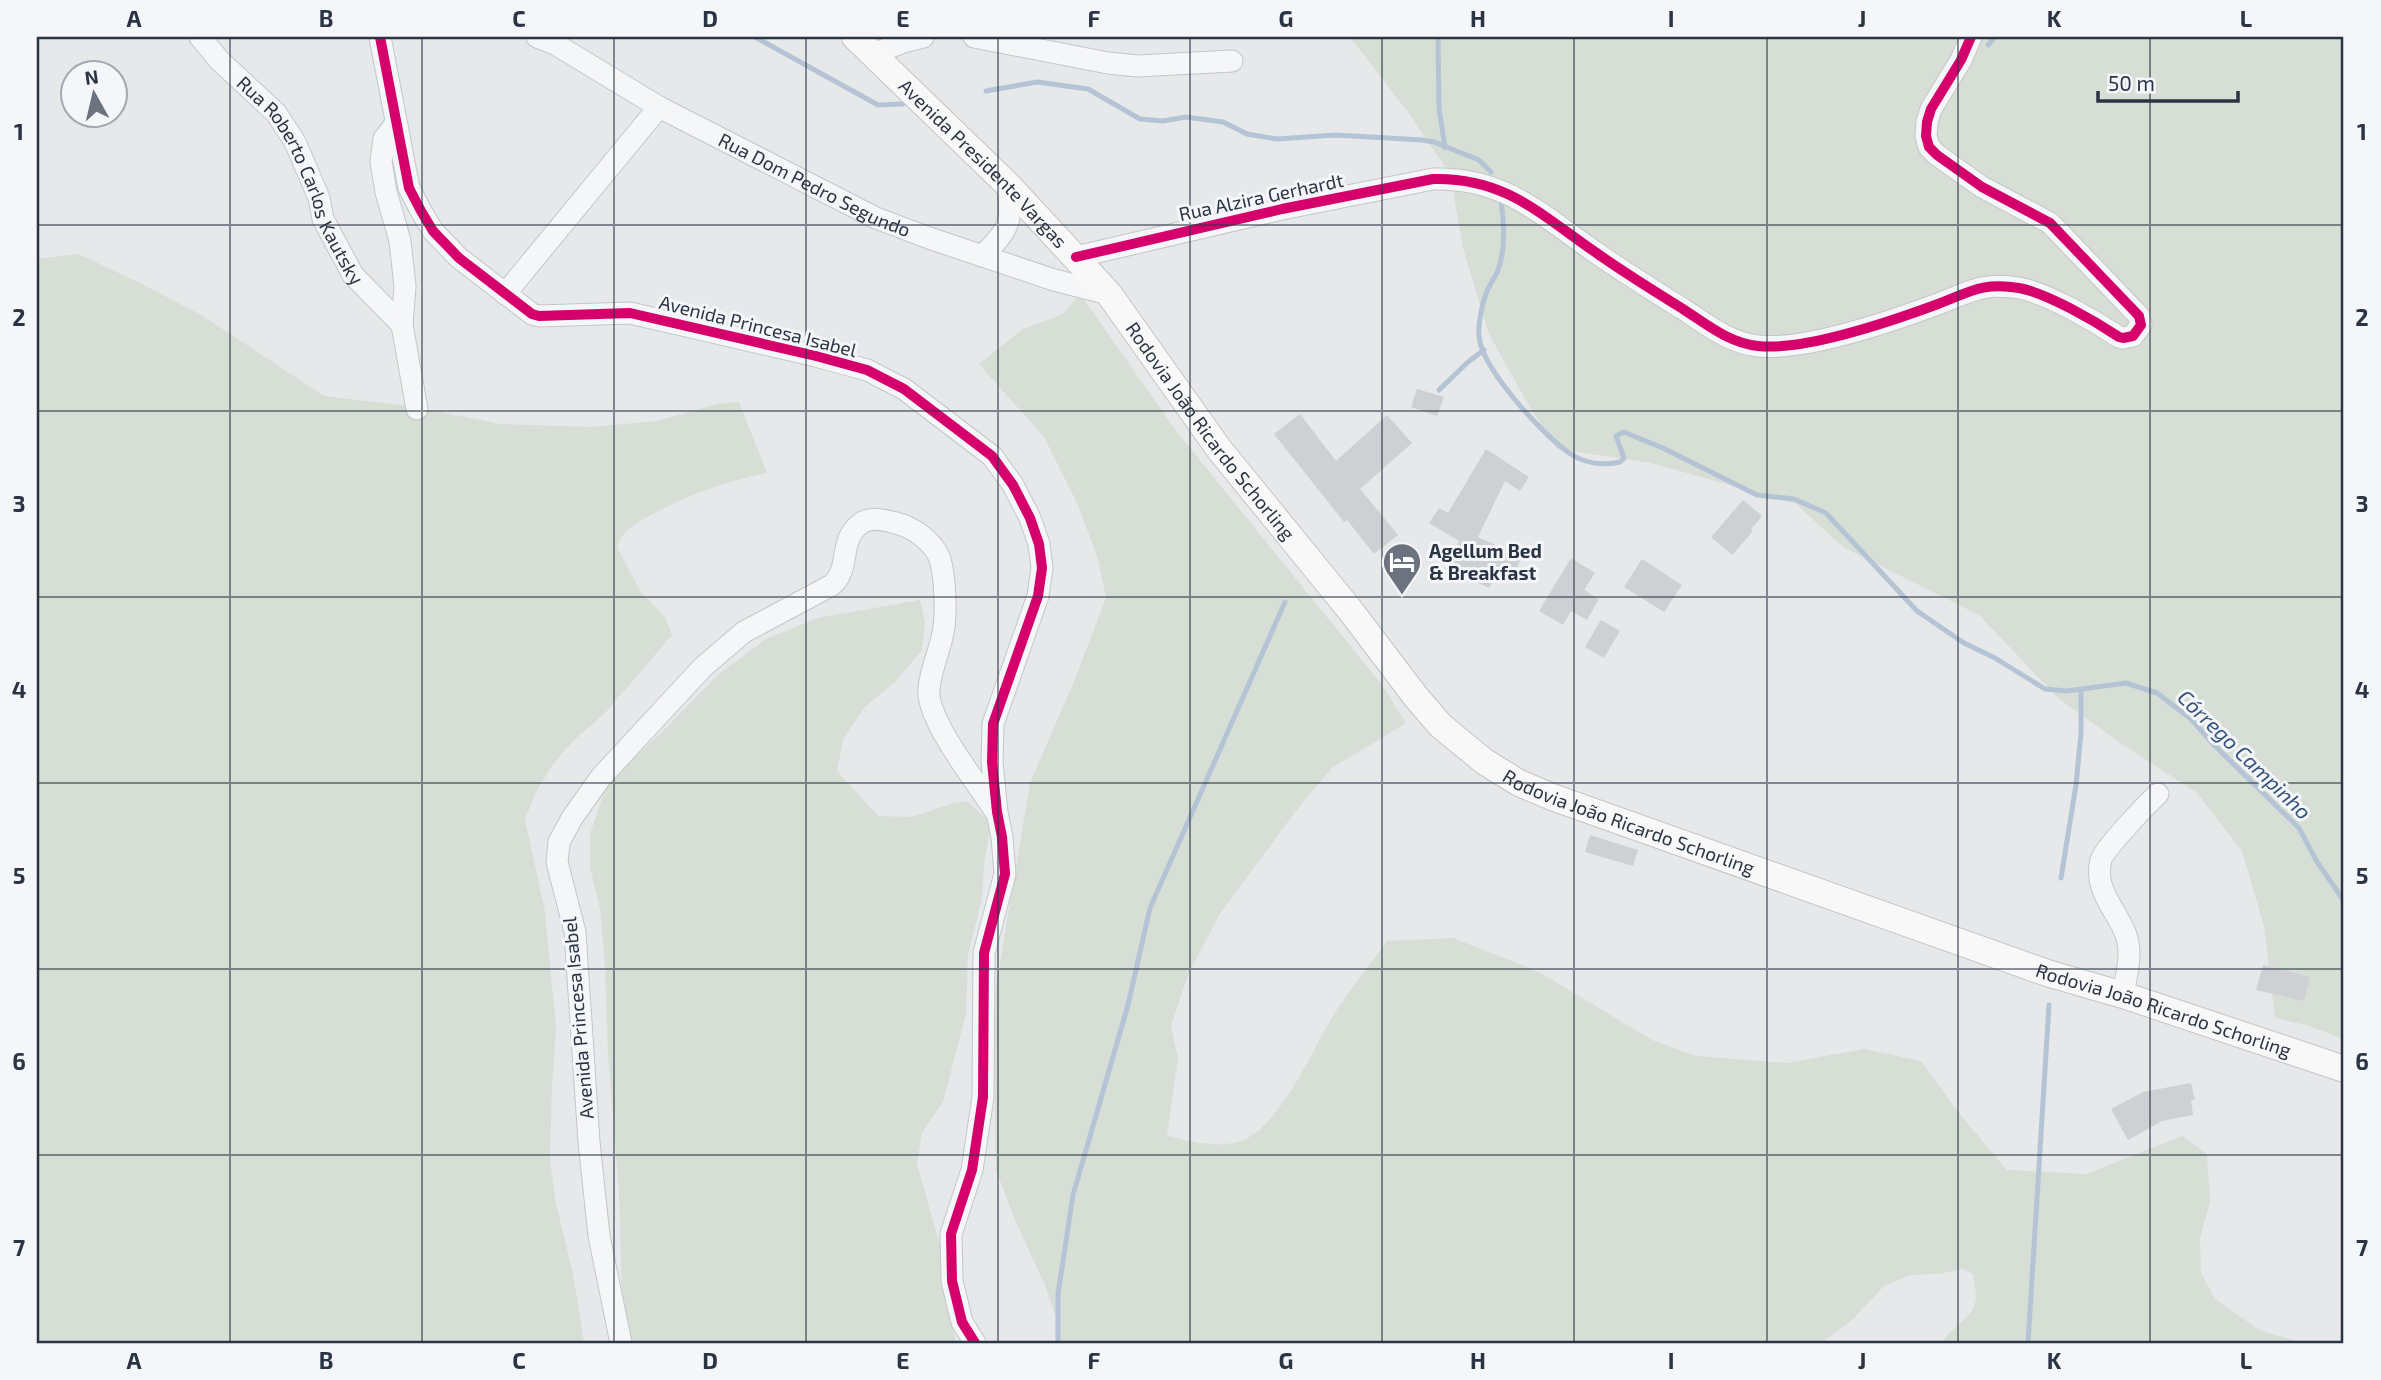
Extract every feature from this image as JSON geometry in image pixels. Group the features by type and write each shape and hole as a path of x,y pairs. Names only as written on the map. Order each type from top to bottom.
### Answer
{"main road":[{"name":"Avenida Presidente Vargas","path":"864,46 1008,185 1109,294"},
{"name":"Rodovia João Ricardo Schorling","path":"1109,294 1219,449 1350,610 1416,697 1441,726 1485,762 1519,783 1552,797 2047,973 2123,995 2344,1069"}],"street":[{"name":"Rua Roberto Carlos Kautsky","path":"200,37 220,61 276,113 295,142 319,198 323,219 353,275 402,325"},
{"name":"Avenida Princesa Isabel","path":"380,37 409,188 433,231 459,258 532,314 630,313 867,370 904,389 992,456 1013,485 1030,518 1039,544 1042,568 1038,596 993,724 992,762 1005,874 984,953 983,1097 972,1170 951,1234 952,1280 962,1322 975,1343"},
{"name":"Rua Dom Pedro Segundo","path":"537,37 555,44 659,107 876,218 1054,280 1109,294"},
{"path":"864,46 923,37"},
{"path":"974,37 1128,65 1232,61"},
{"name":"Rua Alzira Gerhardt","path":"1076,257 1282,209 1433,179 1455,178 1485,184 1513,195 1601,256 1730,339 1757,346 1787,346 1843,334 1939,303 1965,291 1993,286 2021,288 2048,298 2119,337 2133,336 2141,325 2139,316 2050,223 1982,187 1929,147 1926,136 1931,109 1961,60 1971,37"},
{"path":"505,294 659,107"},
{"path":"396,123 384,139 382,161 386,192 400,241 405,286 402,325 417,410"},
{"path":"982,256 999,239 1011,215 1008,185"},
{"name":"Avenida Princesa Isabel","path":"621,1343 599,1237 589,1142 575,932 558,862 559,842 572,818 601,777 703,667 744,632 839,579 850,534 863,522 881,519 901,524 923,536 939,557 944,590 944,630 929,694 941,727 997,812"},
{"path":"2123,995 2130,953 2125,934 2101,887 2101,857 2158,794"}],"shaded area":[{"path":"1350,37 2344,37 2344,1039 2306,1025 2275,1018 2264,926 2242,851 2197,793 2058,698 1979,615 1843,547 1796,504 1652,463 1557,449 1489,334 1463,248 1450,174 1408,112"},
{"path":"78,254 203,316 324,396 409,406 501,424 592,427 657,421 718,404 739,402 767,473 714,487 677,502 643,520 623,535 617,547 640,591 665,617 672,635 605,713 574,740 553,764 536,792 525,819 545,912 556,1028 550,1161 584,1343 37,1343 37,259"},
{"path":"1080,294 1177,432 1382,685 1406,723 1332,768 1295,812 1219,915 1188,975 1171,1026 1178,1058 1167,1136 1222,1144 1241,1141 1255,1133 1282,1104 1334,1014 1387,941 1453,938 1539,972 1652,1040 1696,1056 1787,1063 1864,1049 1921,1061 1958,1112 2007,1170 2086,1174 2182,1136 2207,1154 2210,1202 2200,1238 2201,1273 2215,1299 2261,1331 2306,1343 1942,1343 1967,1317 1974,1305 1976,1295 1973,1274 1963,1269 1939,1274 1909,1275 1884,1286 1853,1319 1821,1343 1058,1343 1056,1318 1045,1285 1015,1220 996,1170 993,1004 1030,783 1073,684 1106,598 1098,559 1078,505 1044,437 979,364 1023,329 1063,314"},
{"path":"920,600 925,622 922,650 895,682 864,708 843,739 837,771 878,816 912,817 967,801 991,823 984,864 982,899 968,954 966,1014 943,1102 922,1132 917,1164 940,1246 956,1343 631,1343 622,1293 619,1192 608,1052 605,965 600,909 590,867 590,834 608,781 659,735 718,675 766,639 818,618"}],"building":[{"path":"1417,389 1444,397 1437,416 1411,407"},
{"path":"1300,414 1336,461 1387,415 1412,443 1360,489 1398,535 1374,554 1347,520 1344,522 1274,434"},
{"path":"1486,449 1529,477 1520,491 1505,481 1478,537 1522,557 1513,575 1499,569 1489,588 1446,568 1459,541 1429,523 1439,508 1448,513"},
{"path":"1743,500 1762,516 1732,555 1711,537"},
{"path":"1571,558 1595,573 1584,590 1599,599 1587,620 1571,611 1563,625 1539,611"},
{"path":"1642,559 1682,585 1664,612 1624,587"},
{"path":"1601,620 1620,631 1604,658 1585,647"},
{"path":"1590,835 1638,850 1633,866 1585,852"},
{"path":"2263,965 2310,977 2304,1001 2256,990"},
{"path":"2191,1083 2195,1100 2191,1100 2193,1115 2162,1121 2128,1140 2111,1109 2143,1092"}],"waterway":[{"name":"Córrego Campinho","path":"755,37 878,105 903,104"},
{"path":"1438,37 1439,108 1445,148"},
{"path":"1988,45 1995,37"},
{"name":"Córrego Campinho","path":"986,91 1037,82 1088,89 1140,119 1163,121 1186,117 1223,122 1247,134 1277,139 1335,135 1422,140 1479,160 1491,172"},
{"name":"Córrego Campinho","path":"1501,201 1502,253 1498,270 1483,303 1479,336 1482,349 1515,400 1558,444 1569,453 1587,461 1600,464 1620,462 1624,458 1616,436 1624,432 1665,449 1757,495 1794,499 1826,513 1917,611 1964,643 1995,658 2045,689 2067,691 2126,683 2157,693 2191,719 2299,828 2316,860 2344,901"},
{"path":"1439,390 1484,350"},
{"path":"1058,1343 1058,1294 1073,1195 1128,1005 1150,908 1285,602"},
{"path":"2061,878 2076,785 2081,733 2081,689"},
{"path":"2028,1343 2049,1005"}],"cycle path":[{"path":"380,37 409,188 421,211 433,231 459,258 532,314 630,313 867,370 904,389 992,456 1013,485 1030,518 1039,544 1042,568 1038,596 993,724 992,762 1005,874 984,953 983,1097 972,1170 951,1234 952,1281 962,1322 975,1343"},
{"path":"1076,257 1282,209 1433,179 1459,180 1503,192 1522,202 1709,327 1747,344 1777,346 1823,339 1897,318 1977,289 1995,286 2030,291 2070,308 2119,337 2133,336 2141,325 2139,316 2050,223 1982,187 1929,147 1926,136 1931,109 1961,60 1971,37"}],"place":[{"name":"Agellum Bed & Breakfast","path":"1402,596"}]}
